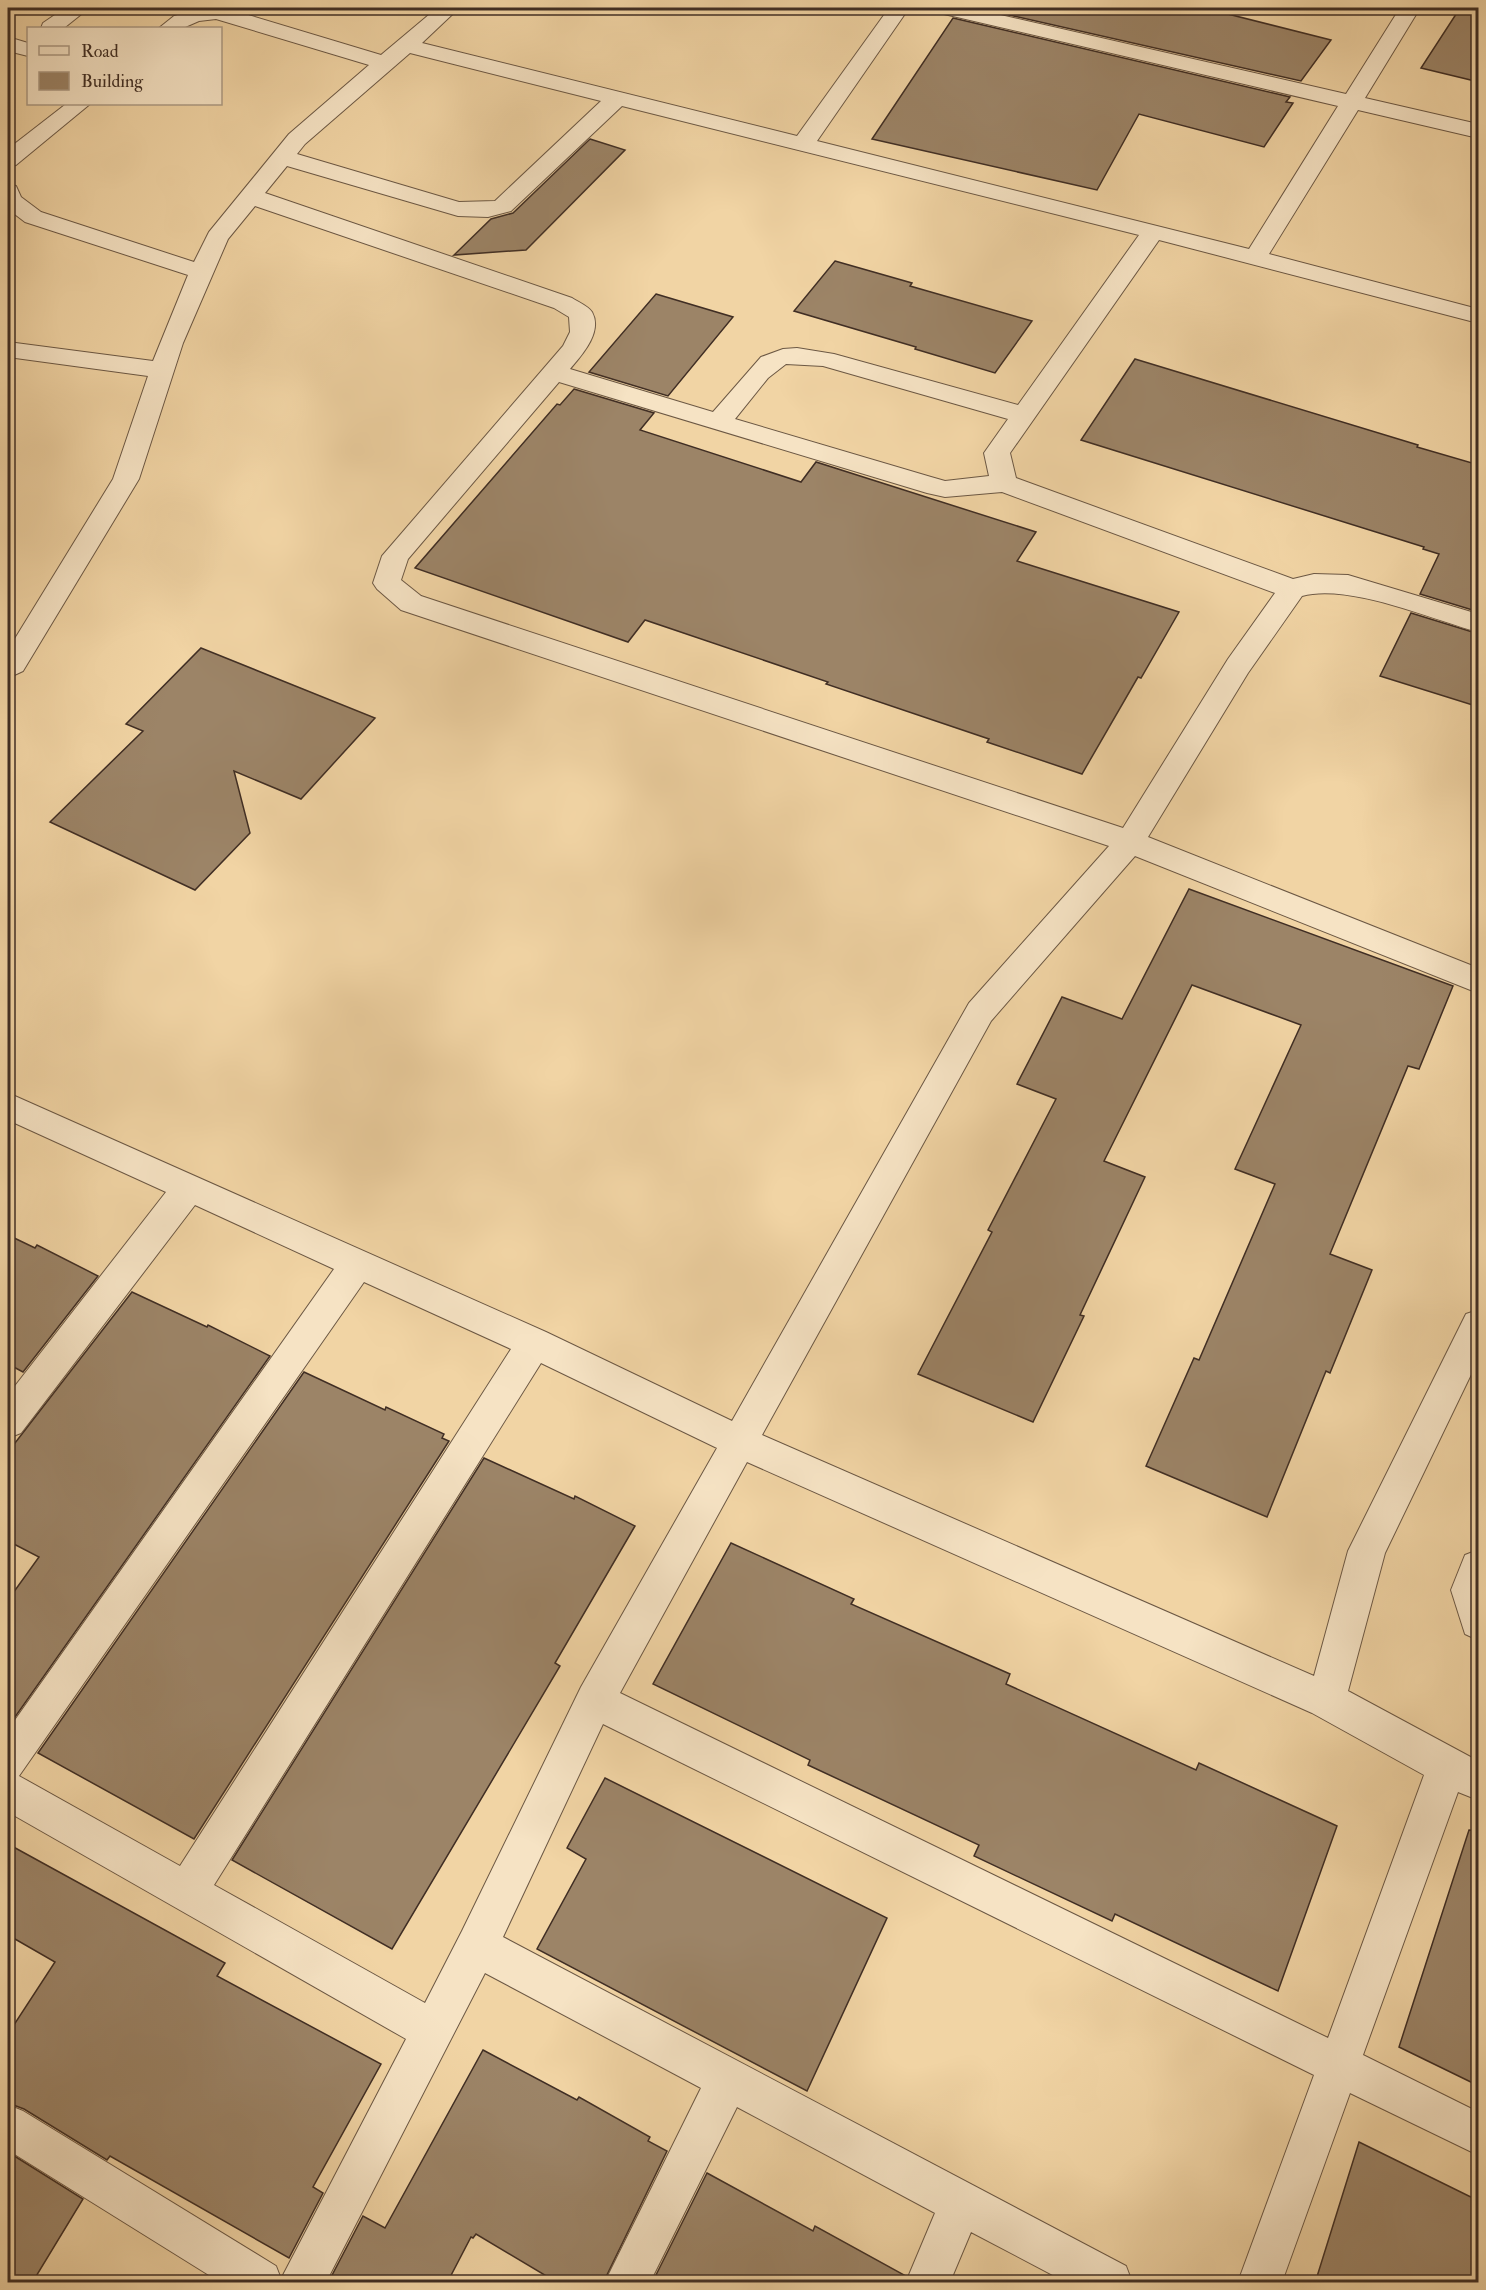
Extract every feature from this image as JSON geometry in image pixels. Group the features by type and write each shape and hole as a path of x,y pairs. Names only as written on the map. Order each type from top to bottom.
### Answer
{"street":[{"path":"52,27 78,8"},
{"path":"8,668 126,479 171,343 217,237 297,139 449,8"},
{"path":"803,144 899,8"},
{"path":"944,8 1353,100 1479,131"},
{"path":"1255,258 1410,8"},
{"path":"171,27 180,20 200,13 217,13 385,63"},
{"path":"405,45 1153,231 1479,316"},
{"path":"282,157 458,209 488,210 503,206 617,98"},
{"path":"8,160 78,105"},
{"path":"8,191 10,200 33,217 202,272"},
{"path":"250,196 563,303 581,314 582,332 574,349 395,556 387,583 411,603 1130,842 1479,981"},
{"path":"1004,483 997,453 1153,231"},
{"path":"8,349 163,370"},
{"path":"718,422 769,363 785,357 803,355 825,359 1024,415"},
{"path":"554,372 927,485 945,489 1004,483 1292,589 1314,584 1348,584 1479,623"},
{"path":"302,2283 477,1946 595,1700 980,1012 1130,842 1238,666 1292,589"},
{"path":"8,1106 534,1343 741,1442 1326,1700 1463,1774 1340,2066 1260,2283"},
{"path":"8,1422 189,1188"},
{"path":"8,1762 357,1264"},
{"path":"1326,1700 1367,1551 1479,1325"},
{"path":"187,1892 534,1343"},
{"path":"1479,1567 1470,1590 1479,1622"},
{"path":"595,1700 1479,2134"},
{"path":"8,1791 433,2031"},
{"path":"477,1946 1110,2283"},
{"path":"627,2283 728,2080"},
{"path":"8,2126 260,2283"},
{"path":"928,2283 961,2203"}],"building":[{"path":"978,8 1204,8 1331,40 1301,81"},
{"path":"1460,8 1479,8 1479,82 1421,68"},
{"path":"953,18 1290,97 1286,102 1293,103 1264,147 1139,114 1097,190 872,139"},
{"path":"590,139 625,150 526,250 454,255 491,219 513,213"},
{"path":"835,261 912,283 910,286 1032,321 995,373 794,311"},
{"path":"656,294 733,317 668,396 589,372"},
{"path":"1135,359 1479,465 1479,612 1420,594 1439,554 1423,549 1424,547 1081,440"},
{"path":"574,389 654,413 640,430 801,482 816,462 1036,532 1017,561 1179,612 1082,774 987,742 989,739 826,684 828,682 645,620 628,642 415,568 557,404 560,405"},
{"path":"1411,613 1479,634 1479,707 1380,676"},
{"path":"201,648 375,718 301,799 234,771 250,833 195,890 50,822 143,731 126,724"},
{"path":"1189,889 1453,986 1419,1069 1408,1066 1330,1254 1372,1270 1330,1373 1326,1371 1267,1517 1146,1466 1194,1358 1199,1360 1275,1184 1235,1169 1301,1025 1192,985 1104,1161 1145,1177 1080,1315 1084,1316 1033,1422 918,1374 992,1232 988,1230 1056,1099 1017,1084 1062,997 1122,1019"},
{"path":"8,1235 35,1248 37,1245 98,1276 23,1372 8,1364"},
{"path":"132,1292 207,1327 208,1325 270,1356 8,1727 8,1600 39,1557 8,1541 8,1452"},
{"path":"304,1372 385,1410 386,1407 444,1434 442,1438 449,1441 194,1839 38,1753"},
{"path":"484,1458 574,1499 575,1496 635,1526 555,1663 560,1666 392,1949 232,1860"},
{"path":"731,1543 854,1599 851,1604 1010,1674 1006,1684 1196,1770 1199,1763 1337,1826 1278,1991 1115,1914 1112,1921 974,1856 979,1845 808,1765 810,1760 653,1684"},
{"path":"605,1778 887,1918 807,2091 537,1949 586,1859 567,1848"},
{"path":"1469,1830 1479,1831 1479,2086 1399,2047"},
{"path":"8,1844 225,1963 217,1976 381,2064 313,2187 323,2193 289,2258 110,2156 107,2160 24,2109 8,2103 8,2034 55,1962 8,1935"},
{"path":"483,2050 577,2100 579,2097 650,2137 648,2141 667,2151 603,2283 558,2283 476,2234 473,2238 471,2237 447,2283 329,2281 363,2216 385,2228"},
{"path":"1359,2142 1479,2201 1479,2283 1315,2283"},
{"path":"8,2152 83,2199 32,2283 8,2283"},
{"path":"707,2173 813,2231 815,2226 906,2276 904,2283 652,2283"}]}
